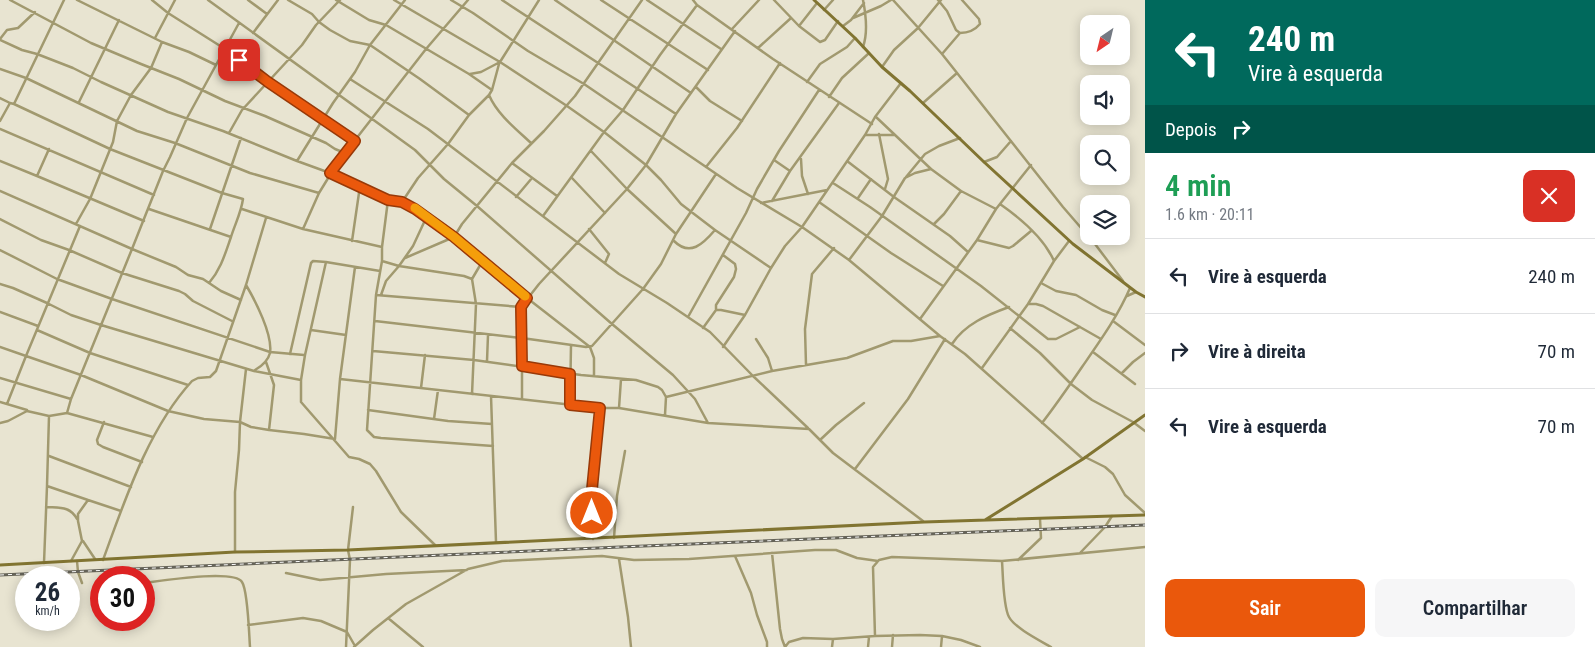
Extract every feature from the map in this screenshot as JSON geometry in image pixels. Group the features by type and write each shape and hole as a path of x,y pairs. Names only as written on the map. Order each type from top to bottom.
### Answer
{"street":[{"path":"10,0 35,12 53,24 105,49 326,143 345,153"},
{"path":"14,104 64,0"},
{"path":"77,0 162,42 216,65"},
{"path":"152,0 168,13 225,49 268,82 355,141"},
{"path":"155,38 175,0"},
{"path":"208,0 339,97 415,150 428,165 668,370 690,392 708,422"},
{"path":"248,0 267,15"},
{"path":"253,33 278,0"},
{"path":"288,0 312,14 320,22 350,41 370,46 409,71 469,115"},
{"path":"394,0 500,62 604,132 646,165 676,199 715,230 771,268"},
{"path":"298,161 370,46 405,0"},
{"path":"451,0 552,66 584,84 716,174 834,248 940,336 982,368 1042,423 1084,458 1113,474 1126,495 1145,514"},
{"path":"303,229 330,173 426,49 468,0"},
{"path":"502,0 676,114"},
{"path":"509,5 512,0"},
{"path":"402,202 428,165 448,144 469,115 489,95 500,62 512,40 539,0"},
{"path":"555,0 691,93"},
{"path":"560,4 563,0"},
{"path":"601,0 708,70"},
{"path":"405,258 454,237 512,163 567,106 642,0"},
{"path":"647,0 721,49"},
{"path":"694,0 697,5 758,48 872,124"},
{"path":"522,399 521,307 551,271 627,189 646,165 676,114 708,70 733,30 759,0"},
{"path":"774,0 799,26 822,42 838,22"},
{"path":"824,10 833,0"},
{"path":"842,26 853,18 892,0 942,54 1125,284"},
{"path":"942,54 960,33 976,29 980,22 962,0"},
{"path":"229,133 244,108 302,45 338,1 369,20 386,25 469,74 492,90"},
{"path":"799,26 815,1 855,38 868,54 923,103 1069,241 1130,288 1145,297"},
{"path":"882,67 894,50 918,28 940,1 956,30 960,33"},
{"path":"863,2 866,37 863,47"},
{"path":"853,18 863,2"},
{"path":"542,216 604,132 623,110 668,43 697,5"},
{"path":"35,12 18,28 7,30 0,40 73,68 168,112 229,133 330,173 388,200 402,202 427,216 590,347 594,358 594,376"},
{"path":"758,48 791,18"},
{"path":"79,102 119,20"},
{"path":"67,413 163,170 187,118 239,23"},
{"path":"807,82 820,64 847,47 855,38"},
{"path":"76,224 90,199 115,137 117,120 131,95 150,68 162,42"},
{"path":"829,97 842,78 868,54"},
{"path":"469,74 481,72 500,62"},
{"path":"706,167 742,121 780,63"},
{"path":"0,70 26,78 137,131 231,167 319,193"},
{"path":"923,103 957,73"},
{"path":"350,79 386,101 448,144 604,263 710,332 723,347 833,453 924,522"},
{"path":"723,347 745,315 785,246 802,227 872,124 875,116 901,83"},
{"path":"696,87 710,101 742,121"},
{"path":"688,318 774,160 819,90"},
{"path":"489,95 506,119 531,143"},
{"path":"0,98 110,149 222,193 243,199 242,209 226,253 219,270 209,283"},
{"path":"0,121 10,103"},
{"path":"772,201 790,171 839,103"},
{"path":"875,116 931,168 961,191 996,209"},
{"path":"0,129 154,196"},
{"path":"865,134 895,135"},
{"path":"879,134 888,180 885,189"},
{"path":"210,229 241,138"},
{"path":"849,260 882,216 905,178 920,159 940,146 960,138"},
{"path":"984,162 997,157 1011,141"},
{"path":"37,176 49,150"},
{"path":"591,151 627,189 676,234"},
{"path":"800,158 802,176 808,194"},
{"path":"774,160 790,171"},
{"path":"0,161 144,221"},
{"path":"847,161 894,197 934,224 968,252"},
{"path":"512,163 557,196"},
{"path":"920,319 977,240 996,209 1031,165"},
{"path":"905,178 931,168"},
{"path":"375,321 590,347 643,289 661,264 676,234 716,174"},
{"path":"571,177 605,213"},
{"path":"516,197 532,178"},
{"path":"858,199 871,179"},
{"path":"833,183 956,268 1051,340 1080,327"},
{"path":"352,241 360,186"},
{"path":"761,203 828,190"},
{"path":"0,191 209,283 240,300"},
{"path":"934,224 961,191"},
{"path":"388,200 382,261 376,295 367,430 374,437 494,446"},
{"path":"819,202 891,253 943,286"},
{"path":"1000,204 1016,216 1046,246 1054,261"},
{"path":"149,209 231,237"},
{"path":"242,209 303,229 382,247"},
{"path":"382,295 389,276 399,266 416,241 427,216"},
{"path":"103,560 131,487 153,437 168,411 194,379 207,378 212,375 219,361 246,285 266,218"},
{"path":"0,219 41,240 122,273 180,291 193,301 232,321"},
{"path":"7,404 80,226"},
{"path":"589,230 609,254 604,263"},
{"path":"674,241 686,250 702,242 715,230"},
{"path":"977,240 1009,248 1031,231"},
{"path":"982,368 1028,304 1054,261 1069,241"},
{"path":"806,365 805,329 812,274 834,248"},
{"path":"0,250 57,279 112,299 228,336 270,352 305,355"},
{"path":"703,328 716,310 716,305 736,269 735,264 723,255"},
{"path":"290,354 313,261 380,272"},
{"path":"382,261 399,266 464,276 472,280"},
{"path":"326,262 305,355 301,380 302,403 350,457 370,464 401,512 436,546"},
{"path":"472,394 476,304 472,280 482,262"},
{"path":"335,439 340,379 355,267"},
{"path":"1041,283 1056,291 1076,295 1102,310 1116,315"},
{"path":"0,284 13,288 71,315 101,325 246,369 301,380"},
{"path":"246,285 261,315 270,352 266,362 254,371"},
{"path":"1042,423 1093,352 1113,321 1130,288"},
{"path":"1127,296 1136,292"},
{"path":"376,295 521,307"},
{"path":"1028,304 1043,306 1101,339"},
{"path":"952,344 964,329 1008,306"},
{"path":"716,310 745,315"},
{"path":"0,312 90,353 188,385"},
{"path":"1113,321 1145,345"},
{"path":"1010,328 1040,352 1071,384 1098,404 1133,422 1145,431"},
{"path":"311,330 346,335"},
{"path":"487,361 488,335"},
{"path":"666,397 772,371 847,358 893,342 940,336"},
{"path":"756,339 768,358 772,371"},
{"path":"855,470 908,399 945,339"},
{"path":"570,345 570,405"},
{"path":"0,346 81,375 168,411 204,419 240,422 251,427 335,439"},
{"path":"373,350 487,361 570,374 636,380 658,387 666,397 665,415"},
{"path":"1093,352 1135,384"},
{"path":"1122,373 1145,353"},
{"path":"421,388 425,355"},
{"path":"266,362 274,386 269,430"},
{"path":"235,552 235,492 246,369"},
{"path":"0,378 71,399"},
{"path":"340,379 570,405 619,408 708,422 810,429"},
{"path":"619,408 621,379"},
{"path":"434,419 438,390"},
{"path":"491,396 496,542"},
{"path":"0,402 49,416 67,413 153,437"},
{"path":"820,440 864,403"},
{"path":"593,539 592,489 600,408"},
{"path":"0,423 8,421 27,410"},
{"path":"368,410 434,419 492,424"},
{"path":"985,521 1084,458 1145,415"},
{"path":"44,563 49,416"},
{"path":"104,422 97,440 98,444 142,462"},
{"path":"614,538 617,496 625,451"},
{"path":"49,456 131,487"},
{"path":"48,486 121,511"},
{"path":"88,500 78,514 78,521 82,540 96,560"},
{"path":"46,507 70,510 78,521"},
{"path":"346,647 350,560 348,550 353,507"},
{"path":"0,565 235,552 348,550 924,522 1145,514"},
{"path":"1079,554 1105,527 1112,516"},
{"path":"1018,560 1041,538 1040,519"},
{"path":"71,561 82,540"},
{"path":"876,636 873,567 883,558 908,557 1002,561 1145,547"},
{"path":"286,573 320,580 468,570 502,561 602,556 618,559 690,559 815,550 836,550 857,558 878,561"},
{"path":"772,554 780,629 785,647"},
{"path":"734,556 751,593 767,647"},
{"path":"618,559 631,647"},
{"path":"77,561 82,583"},
{"path":"1002,561 1009,617 1017,625 1050,647"},
{"path":"248,625 302,618 321,621 347,632 355,647 406,604 468,570"},
{"path":"155,582 204,576 238,578 244,586 250,647"},
{"path":"388,618 423,647"},
{"path":"785,647 789,642 804,638 833,639 893,635 942,636 980,647"},
{"path":"892,647 893,635"},
{"path":"868,647 869,636"},
{"path":"941,647 942,636"},
{"path":"832,647 833,639"}],"railway":[{"path":"0,575 1145,525"}],"slow traffic":[{"path":"415,208 454,237 525,296"}],"route":[{"path":"239,60 355,141 330,173 388,200 402,202 427,216 527,298 521,307 522,366 570,374 570,405 600,408 592,489 592,513"}]}
